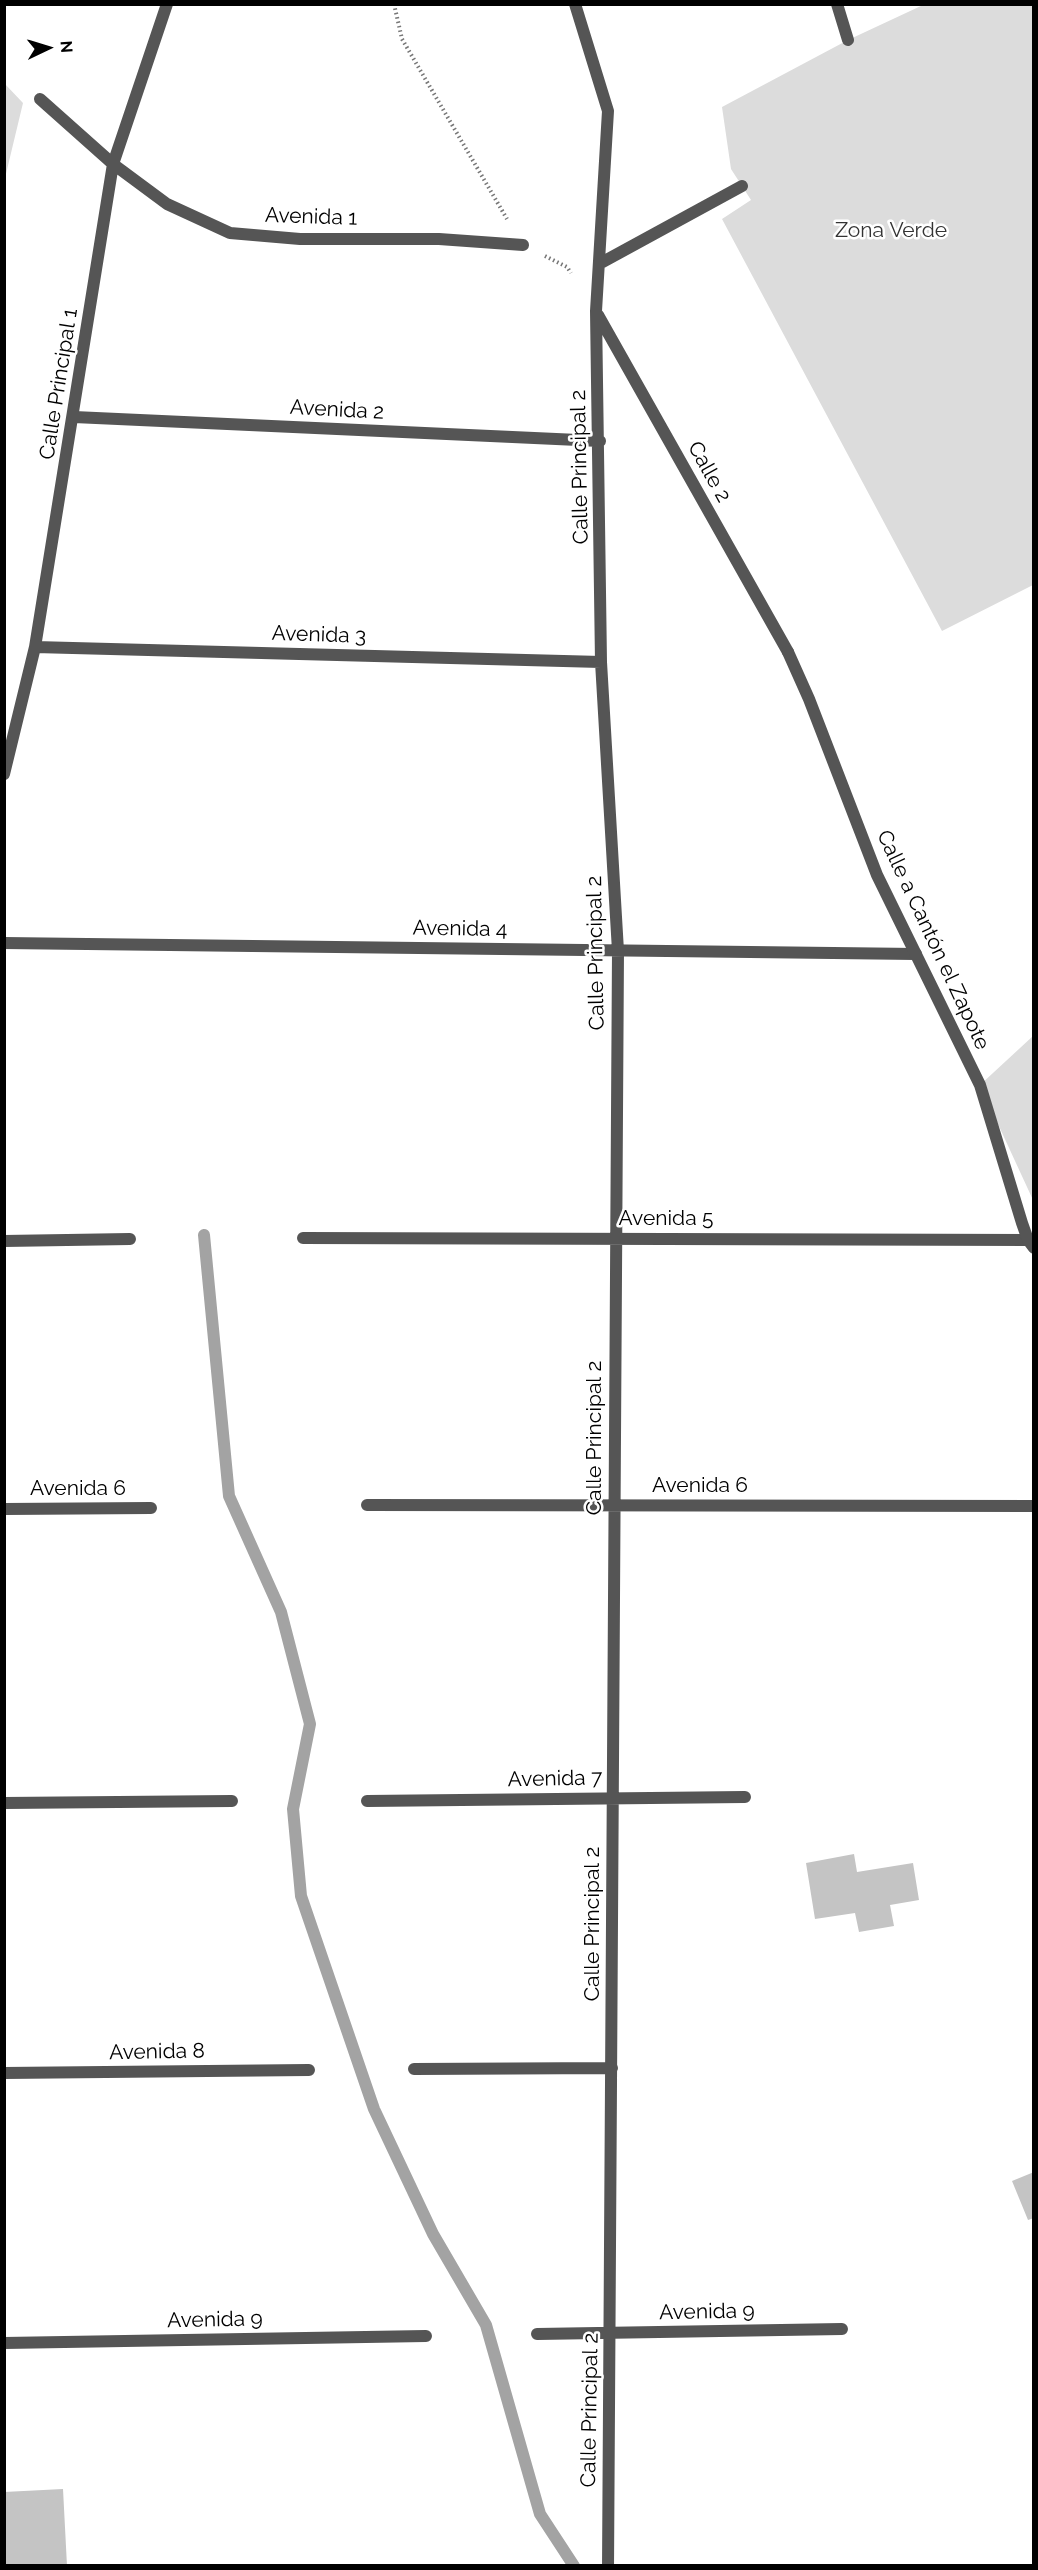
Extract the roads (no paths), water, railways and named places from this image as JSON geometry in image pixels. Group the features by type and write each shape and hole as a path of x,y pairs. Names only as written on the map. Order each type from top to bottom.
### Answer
{"street":[{"name":"Calle Principal 1","path":"4,774 35,647 74,417 113,164 167,4"},
{"name":"Calle Principal 2","path":"575,4 608,111 596,311 600,441 601,662 618,951 608,2565"},
{"path":"837,4 848,40"},
{"name":"Avenida 1","path":"40,99 113,164 167,204 230,232 300,239 439,239 523,245"},
{"path":"599,264 742,186"},
{"name":"Calle 2","path":"596,311 788,652"},
{"name":"Avenida 2","path":"74,417 600,441"},
{"name":"Avenida 3","path":"35,647 601,662"},
{"name":"Calle a Cantón el Zapote","path":"788,652 809,699 877,875 980,1085 1030,1244"},
{"name":"Avenida 4","path":"4,943 916,954"},
{"name":"Avenida 5","path":"303,1238 1030,1244"},
{"path":"4,1241 130,1239"},
{"name":"Avenida 6","path":"367,1505 1034,1506"},
{"name":"Avenida 6","path":"4,1509 151,1508"},
{"name":"Avenida 7","path":"367,1801 745,1797"},
{"path":"4,1803 232,1801"},
{"path":"414,2069 612,2068"},
{"name":"Avenida 8","path":"4,2073 309,2070"},
{"name":"Avenida 9","path":"537,2334 842,2329"},
{"name":"Avenida 9","path":"4,2343 426,2336"}],"waterway":[{"path":"204,1235 229,1496 281,1612 310,1724 293,1809 301,1896 374,2109 433,2234 486,2325 540,2514 574,2566"}],"park label":[{"name":"Zona Verde","path":"891,231"}]}
